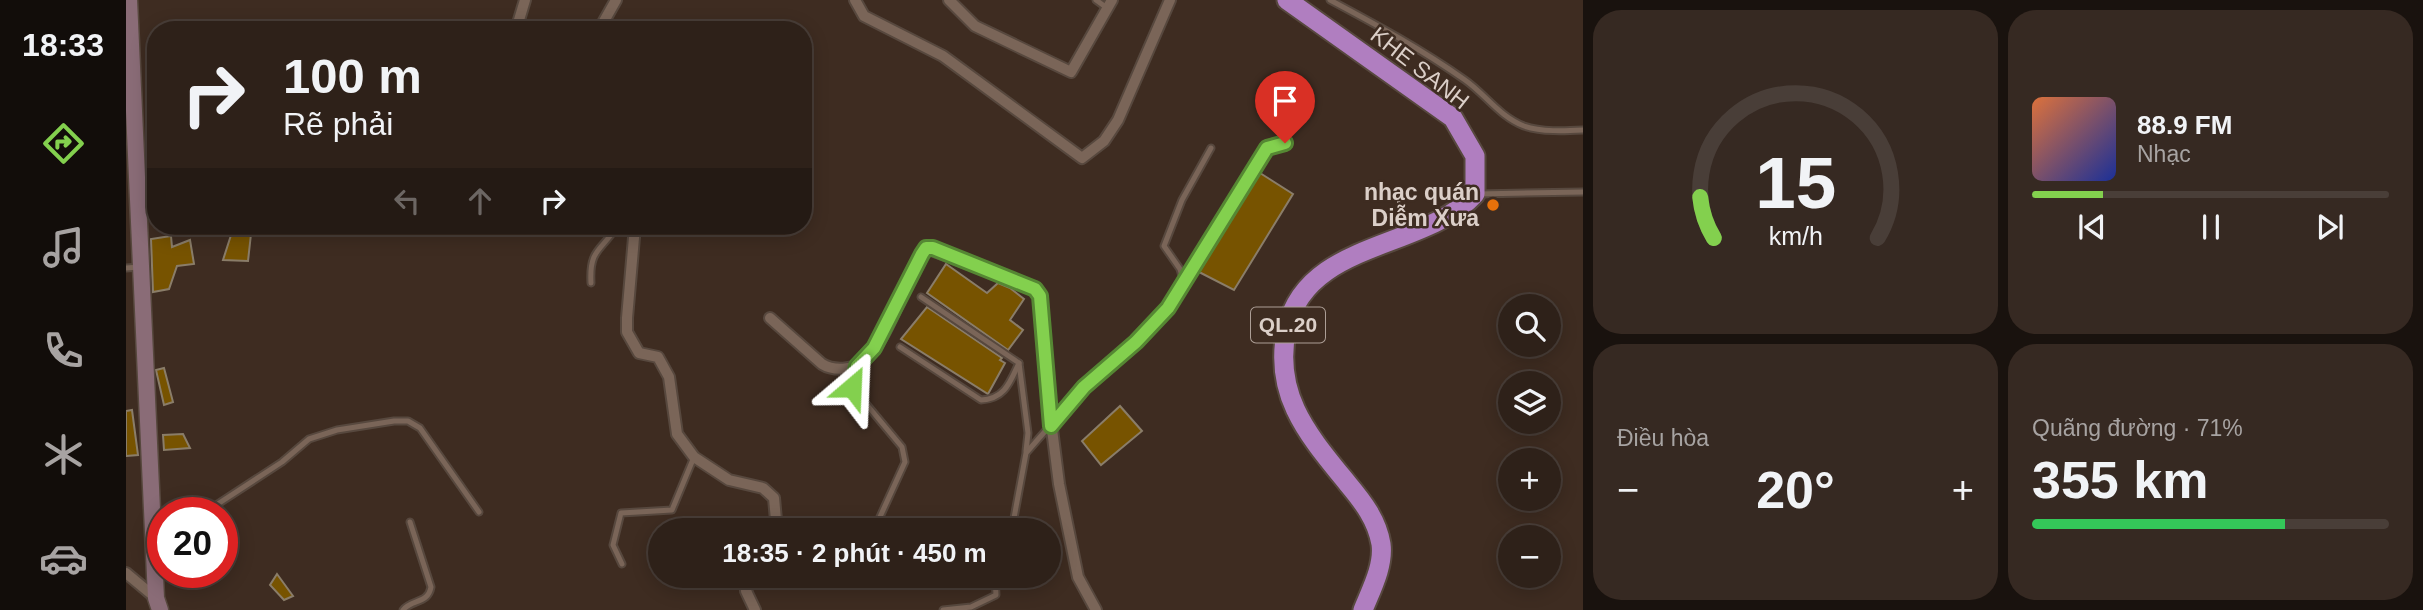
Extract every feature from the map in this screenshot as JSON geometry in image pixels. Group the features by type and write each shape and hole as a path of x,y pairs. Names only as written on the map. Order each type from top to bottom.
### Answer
{"highway":[{"name":"KHE SANH","path":"1287,0 1453,118 1475,156 1475,194"},
{"name":"QL.20","path":"1363,610 1379,567 1381,544 1370,510 1303,428 1284,379 1287,328 1295,307 1314,283 1343,259 1442,220 1461,209 1475,194"}],"street":[{"path":"129,0 133,268 155,497"},
{"path":"519,21 525,0"},
{"path":"604,21 616,0"},
{"path":"855,0 864,16 943,57 1082,158 1104,141 1118,120 1170,0"},
{"path":"949,0 975,26 1071,72 1109,4"},
{"path":"634,235 626,304 627,332 639,353 658,357 670,377 677,434 694,457 729,480 763,488 774,498 776,518"},
{"path":"770,318 822,364 832,368 857,366 874,348 926,248 933,248 1035,289 1040,296 1051,426 1078,577 1096,610"},
{"path":"126,573 158,604"},
{"path":"747,588 746,592 755,610"}],"lane":[{"path":"1096,0 1109,4"},
{"path":"1330,0 1405,40 1470,83 1503,113 1524,125 1561,131 1583,130"},
{"path":"1026,453 1084,387 1136,342 1168,308 1267,148 1285,143"},
{"path":"1184,283 1181,269 1164,246 1182,200 1211,148"},
{"path":"1475,194 1583,192"},
{"path":"591,283 590,266 597,248 609,235"},
{"path":"921,297 1019,363 1028,433 1014,518"},
{"path":"900,347 981,400 992,399 1003,393 1019,363"},
{"path":"857,366 852,387 902,447 905,463 880,518"},
{"path":"228,497 282,462 309,439 337,430 408,421 420,428 479,512"},
{"path":"622,564 613,545 621,513 673,510 694,457"},
{"path":"403,610 409,603 429,595 431,587 410,522"},
{"path":"943,610 971,607 996,595 996,588"}],"building":[{"path":"1260,173 1293,194 1234,290 1199,272"},
{"path":"231,235 251,235 248,261 223,260"},
{"path":"171,236 172,247 190,240 194,264 177,266 169,289 153,292 151,239"},
{"path":"946,264 987,293 998,283 1024,299 1010,320 1023,330 1008,350 927,293"},
{"path":"927,307 1002,358 1000,360 1005,363 988,394 901,339"},
{"path":"164,368 173,402 164,405 156,370"},
{"path":"1120,406 1142,431 1101,465 1082,441"},
{"path":"132,410 138,455 126,456 126,411"},
{"path":"183,434 190,448 164,450 163,435"},
{"path":"277,574 293,596 284,600 270,585"}],"place":[{"name":"nhạc quán Diễm Xưa","path":"1493,205"}],"route":[{"path":"852,387 857,366 870,355 922,254 926,248 933,248 1035,289 1040,296 1051,426 1084,387 1136,342 1168,308 1267,148 1285,143"}]}
